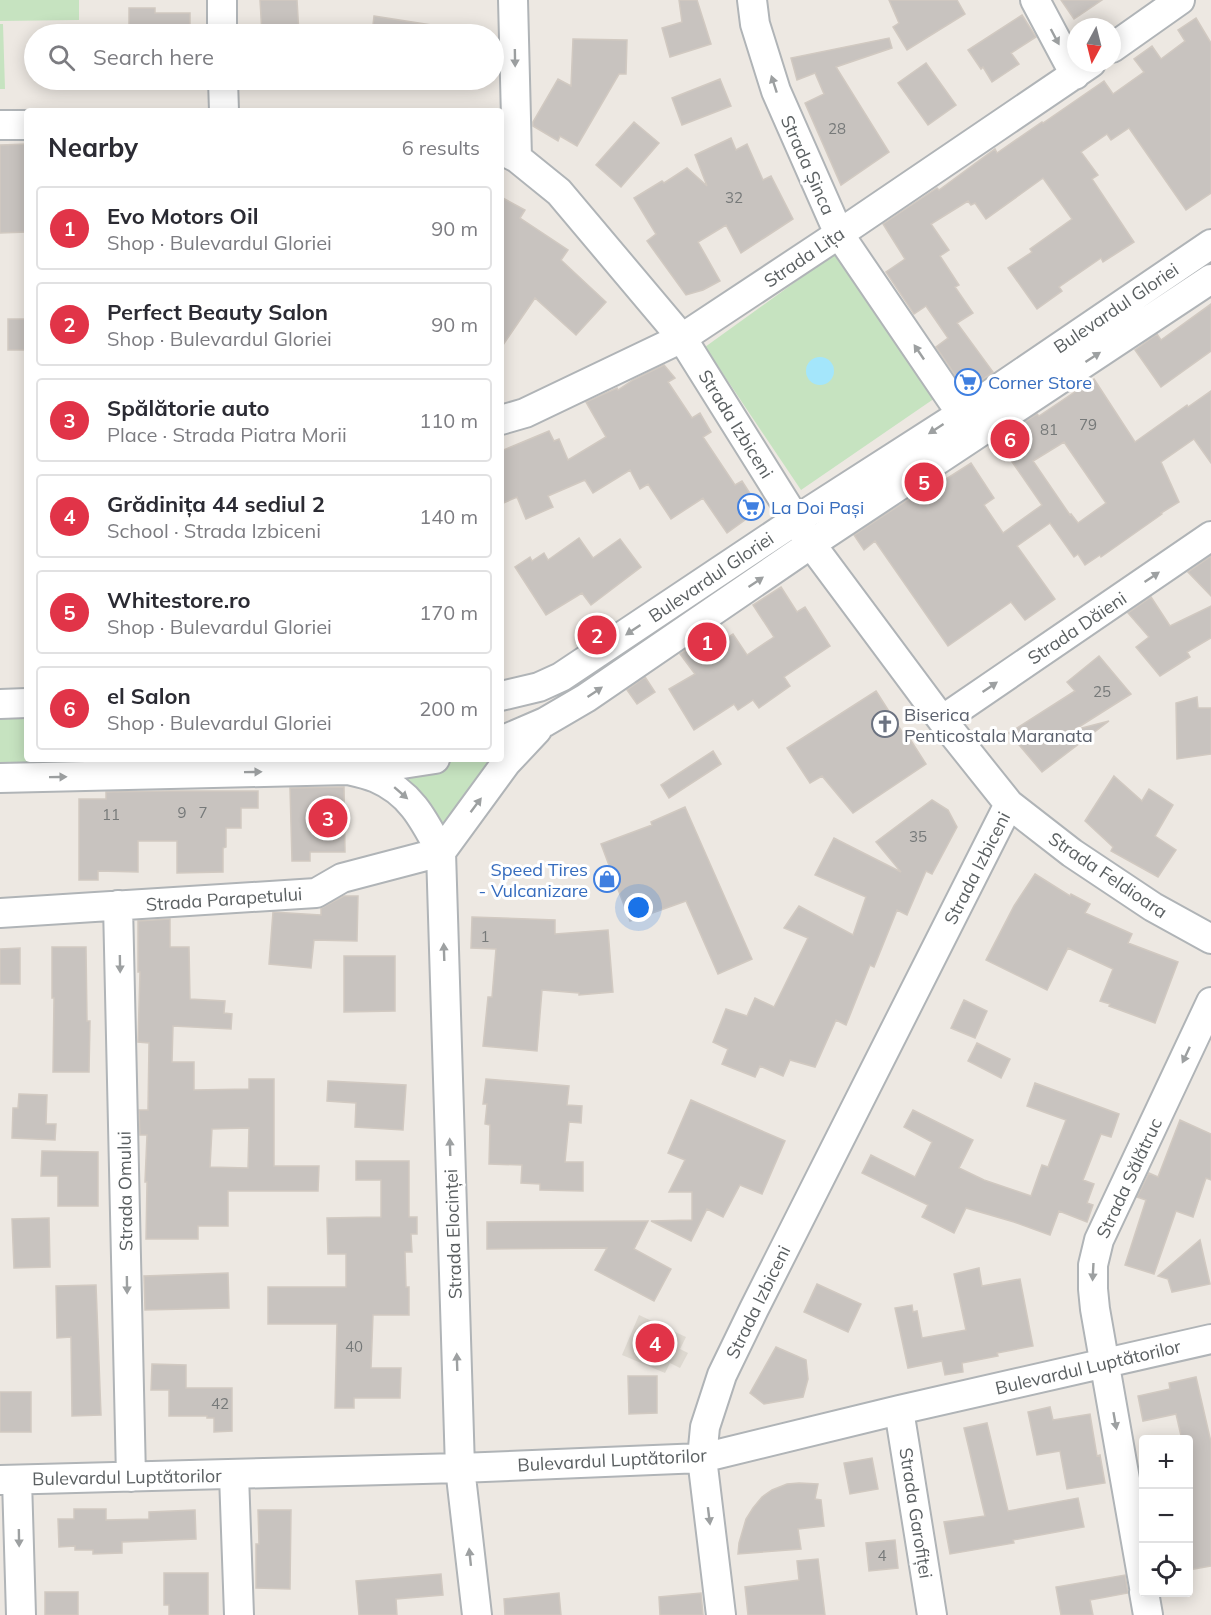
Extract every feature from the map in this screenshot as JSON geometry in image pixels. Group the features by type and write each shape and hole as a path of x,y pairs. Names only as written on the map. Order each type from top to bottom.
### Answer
{"street":[{"path":"222,0 222,24"},
{"path":"509,154 513,0"},
{"name":"Strada Șinca","path":"752,0 755,24 776,91 839,234 968,424"},
{"path":"1035,0 1067,46"},
{"path":"1121,42 1180,0"},
{"name":"Strada Lița","path":"504,419 525,413 682,338 1079,72"},
{"path":"223,90 224,108"},
{"path":"0,126 24,125"},
{"name":"Strada Izbiceni","path":"509,154 559,192 682,338 811,544 942,720 1010,804 759,1299 716,1394 705,1427 702,1458 722,1615"},
{"name":"Bulevardul Gloriei","path":"545,722 586,698 811,544 968,424 1211,244"},
{"name":"Bulevardul Gloriei","path":"504,695 539,687 561,677 796,520 968,424 1211,279"},
{"name":"Strada Dăieni","path":"942,720 1211,536"},
{"path":"539,687 545,722"},
{"path":"0,704 24,703"},
{"path":"504,740 545,722"},
{"path":"348,770 374,777 394,787 408,798 441,852 506,763 545,722"},
{"path":"0,778 348,770 416,762"},
{"name":"Strada Feldioara","path":"1010,804 1072,853 1144,901 1211,939"},
{"name":"Strada Parapetului","path":"0,913 316,893 342,878 441,852"},
{"name":"Strada Elocinței","path":"441,852 460,1468 477,1615"},
{"name":"Strada Omului","path":"118,905 131,1477"},
{"name":"Strada Sălătruc","path":"1139,1563 1095,1309 1093,1265 1099,1240 1211,1002"},
{"name":"Bulevardul Luptătorilor","path":"9,1480 460,1468 702,1458 899,1410 1211,1339"},
{"name":"Strada Garofiței","path":"899,1410 932,1615"},
{"path":"234,1475 238,1615"},
{"path":"9,1480 21,1615"},
{"path":"1145,1597 1148,1615"}],"shaded area":[{"path":"639,1315 686,1337 680,1349 688,1353 680,1368 670,1363 665,1373 622,1355"}],"green space":[{"path":"0,0 79,0 79,20 0,21"},
{"path":"0,24 3,24 5,89 0,89"},
{"path":"834,254 938,396 801,490 705,347"},
{"path":"24,712 24,762 204,762 0,767 0,716"},
{"path":"493,762 443,827 385,771 444,763"}],"water":[{"path":"820,357 830,361 834,371 830,381 820,385 810,381 806,371 810,361"}],"building":[{"path":"260,0 297,0 298,24 261,24"},
{"path":"679,0 697,0 711,44 670,57 662,28 682,22"},
{"path":"889,0 957,0 965,14 907,50 893,27 899,23"},
{"path":"1061,0 1102,0 1075,18"},
{"path":"129,8 155,8 155,13 190,13 190,24 129,24"},
{"path":"1022,15 1036,37 1011,53 1019,64 992,82 968,50"},
{"path":"374,16 425,24 373,24"},
{"path":"1196,18 1211,43 1211,193 1186,210 1129,128 1111,140 1107,134 1081,152 1098,175 1092,179 1134,242 1103,262 1101,258 1059,287 1062,291 1037,309 1008,268 1032,252 1030,249 1072,219 1043,178 986,219 975,203 971,205 968,201 931,224 949,250 940,256 959,285 955,287 973,313 957,323 993,372 966,391 936,347 948,338 926,306 914,314 886,272 905,259 883,224 937,188 939,190 995,149 997,153 1104,81 1113,94 1144,72 1134,59 1152,46 1161,59 1185,41 1178,30"},
{"path":"889,38 892,48 836,67 889,152 841,185 805,103 824,94 815,73 797,80 791,58"},
{"path":"573,39 627,40 626,74 619,74 577,146 560,136 558,141 533,126 533,122 558,79 571,86"},
{"path":"926,63 956,105 928,125 898,83"},
{"path":"720,79 731,106 682,125 672,98"},
{"path":"634,122 659,143 621,187 596,165"},
{"path":"731,138 736,150 747,144 763,180 771,176 793,219 741,253 726,225 698,242 720,281 703,290 686,295 647,241 656,234 634,198 687,168 707,186 695,155"},
{"path":"24,144 24,232 0,233 0,145"},
{"path":"504,199 525,210 520,218 568,250 561,260 606,302 576,335 535,298 504,344"},
{"path":"1211,304 1211,351 1161,387 1135,350 1157,334 1161,340"},
{"path":"8,319 24,319 24,350 8,350"},
{"path":"664,365 675,378 668,382 692,418 700,413 711,432 703,437 735,485 742,481 760,509 727,533 703,498 671,519 648,484 640,489 630,470 593,493 585,480 548,496 553,507 526,519 517,497 504,503 504,450 549,431 554,441 559,439 568,460 606,437 586,402 617,388 618,390"},
{"path":"1094,379 1135,442 1211,391 1211,463 1194,439 1161,462 1179,502 1101,557 1100,555 1085,565 1078,554 1074,557 1050,523 1017,546 1055,599 1025,620 1011,602 948,646 875,541 864,550 854,535 941,478 943,481 971,463 994,498 984,505 1003,533 1042,505 997,440 1037,414 1039,416","holes":["1064,442 1106,503 1078,523 1033,461"]},
{"path":"579,538 593,558 620,539 641,567 591,605 582,593 546,615 515,567 530,557 532,561 544,553 548,560"},
{"path":"1211,556 1211,596 1188,572"},
{"path":"781,587 797,612 805,607 830,646 784,677 790,686 759,708 753,700 738,710 734,704 694,730 669,689 695,674 680,654 699,641 707,651 733,634 747,655 774,637 753,605"},
{"path":"1151,597 1170,626 1211,606 1211,638 1187,652 1190,657 1160,676 1136,647 1149,637 1128,613"},
{"path":"1099,656 1131,694 1074,730 1109,721 1042,772 1009,733 1075,691 1067,682"},
{"path":"645,677 655,692 637,704 627,690"},
{"path":"876,691 906,738 908,736 926,764 853,813 822,776 810,783 787,748"},
{"path":"1197,697 1198,708 1211,708 1211,754 1177,759 1176,703"},
{"path":"713,751 721,764 669,798 661,785"},
{"path":"1114,776 1142,801 1149,789 1173,805 1155,836 1176,850 1158,877 1111,851 1113,847 1085,821"},
{"path":"344,787 345,852 310,852 310,861 292,861 290,788"},
{"path":"258,791 258,808 241,808 241,828 226,828 223,872 177,873 177,841 138,841 138,872 98,871 98,880 79,880 79,799 106,799 106,792"},
{"path":"932,800 948,810 957,827 932,874 926,871 907,915 897,910 874,967 870,965 846,1025 836,1020 815,1067 790,1060 783,1076 760,1066 755,1077 722,1064 728,1049 713,1042 726,1009 747,1016 755,998 774,1007 808,938 784,928 799,906 853,935 866,897 815,875 834,838 901,872 876,842"},
{"path":"685,807 752,959 718,974 686,901 630,921 601,844 652,825 651,822"},
{"path":"1035,874 1070,896 1071,894 1090,904 1085,913 1132,934 1128,943 1178,962 1155,1023 1100,1001 1113,969 1068,948 1047,990 986,960 1014,906"},
{"path":"344,896 358,896 357,941 314,940 311,968 269,964 273,912 321,915 321,908"},
{"path":"472,917 555,920 555,934 608,930 613,992 579,995 579,993 542,990 537,1051 483,1046 488,997 492,997 496,949 471,948"},
{"path":"170,919 170,947 189,947 190,999 225,1001 224,1013 232,1014 231,1029 173,1026 172,1062 194,1062 194,1090 249,1089 249,1079 274,1079 274,1166 319,1166 318,1191 228,1191 228,1226 198,1226 198,1239 146,1239 147,1135 140,1135 139,1110 148,1110 149,1043 138,1042 140,972 138,972 138,921","holes":["249,1128 248,1168 210,1167 212,1129"]},
{"path":"52,947 86,947 87,1021 90,1021 89,1072 53,1072"},
{"path":"20,948 20,984 0,984 0,949"},
{"path":"344,956 395,956 395,1011 344,1012"},
{"path":"964,1000 987,1011 975,1038 951,1028"},
{"path":"977,1043 1010,1059 1001,1078 968,1061"},
{"path":"486,1079 569,1086 567,1105 582,1106 581,1123 569,1122 565,1162 583,1162 583,1191 540,1190 540,1184 521,1183 522,1165 489,1164 490,1125 485,1124 487,1104 483,1104"},
{"path":"328,1081 406,1085 403,1130 355,1127 356,1103 327,1101"},
{"path":"1035,1083 1119,1114 1111,1137 1101,1134 1083,1180 1094,1184 1087,1203 1093,1205 1087,1222 1059,1211 1050,1235 966,1208 954,1233 922,1217 928,1205 862,1173 871,1155 915,1177 932,1142 904,1127 913,1110 973,1140 959,1168 984,1180 1031,1196 1042,1165 1048,1167 1066,1120 1027,1106"},
{"path":"19,1094 47,1095 46,1124 56,1124 55,1140 12,1138 13,1108 18,1108"},
{"path":"691,1100 785,1141 762,1194 740,1185 723,1217 707,1209 691,1241 651,1221 692,1220 692,1192 669,1192 685,1160 668,1153"},
{"path":"1180,1120 1211,1134 1211,1180 1206,1178 1193,1217 1176,1211 1154,1274 1125,1265 1146,1200 1137,1197 1149,1173 1158,1177"},
{"path":"42,1151 98,1152 98,1206 58,1206 58,1176 41,1176"},
{"path":"356,1161 409,1161 409,1217 417,1217 417,1234 411,1234 412,1252 405,1252 409,1315 373,1315 371,1368 401,1368 400,1398 354,1398 354,1408 335,1408 337,1324 268,1324 268,1287 346,1287 346,1254 328,1254 327,1218 381,1217 381,1180 356,1180"},
{"path":"49,1218 50,1267 14,1268 12,1219"},
{"path":"648,1221 634,1249 671,1269 654,1301 595,1270 607,1248 487,1249 487,1222"},
{"path":"1200,1240 1210,1284 1172,1292 1168,1279 1158,1276"},
{"path":"979,1268 982,1286 1020,1279 1033,1346 962,1363 963,1372 945,1375 942,1361 908,1368 895,1308 912,1305 913,1312 917,1311 922,1338 966,1330 954,1274"},
{"path":"228,1273 229,1308 145,1310 144,1276"},
{"path":"817,1284 861,1304 848,1332 804,1312"},
{"path":"96,1285 101,1415 72,1416 71,1337 57,1338 56,1286"},
{"path":"776,1347 806,1360 808,1379 803,1397 764,1404 750,1393"},
{"path":"152,1364 186,1365 186,1388 232,1388 232,1431 214,1432 214,1418 207,1418 207,1416 169,1416 169,1390 151,1390"},
{"path":"628,1376 657,1376 657,1413 629,1414"},
{"path":"1196,1377 1211,1442 1211,1566 1193,1569 1193,1435 1181,1435 1176,1414 1143,1421 1138,1396 1170,1389 1169,1383"},
{"path":"0,1392 31,1392 31,1432 0,1432"},
{"path":"1050,1407 1053,1420 1090,1414 1097,1456 1100,1455 1105,1483 1067,1489 1060,1451 1037,1455 1028,1412"},
{"path":"987,1423 1008,1511 1078,1498 1084,1527 1013,1540 1014,1543 950,1554 944,1522 985,1516 964,1428"},
{"path":"872,1458 878,1489 850,1494 844,1463"},
{"path":"787,1484 818,1484 815,1499 821,1500 824,1526 798,1529 801,1549 738,1554 746,1519 762,1497"},
{"path":"74,1509 106,1509 106,1520 149,1519 149,1512 195,1510 196,1539 122,1542 122,1553 93,1554 93,1550 75,1550 75,1546 59,1547 58,1519 74,1519"},
{"path":"258,1510 291,1510 290,1589 256,1588 256,1544 259,1544"},
{"path":"895,1540 898,1568 869,1571 866,1543"},
{"path":"818,1559 825,1615 748,1615 745,1587 799,1580 797,1561"},
{"path":"164,1573 208,1573 208,1615 169,1615 169,1605 164,1605"},
{"path":"441,1574 443,1595 396,1599 397,1615 359,1615 356,1581"},
{"path":"1125,1575 1128,1593 1090,1600 1093,1615 1061,1615 1056,1587"},
{"path":"45,1592 78,1592 78,1615 45,1615"},
{"path":"559,1593 561,1615 505,1615 504,1599"},
{"path":"701,1593 703,1615 660,1615 659,1597"}],"place":[{"name":"Corner Store","path":"968,382"},
{"name":"el Salon","path":"1010,439"},
{"name":"Whitestore.ro","path":"924,482"},
{"name":"La Doi Pași","path":"751,507"},
{"name":"Perfect Beauty Salon","path":"597,635"},
{"name":"Evo Motors Oil","path":"707,642"},
{"name":"Biserica Penticostala Maranata","path":"885,724"},
{"name":"Spălătorie auto","path":"328,818"},
{"name":"Speed Tires - Vulcanizare","path":"607,879"},
{"name":"Grădinița 44 sediul 2","path":"655,1343"}]}
